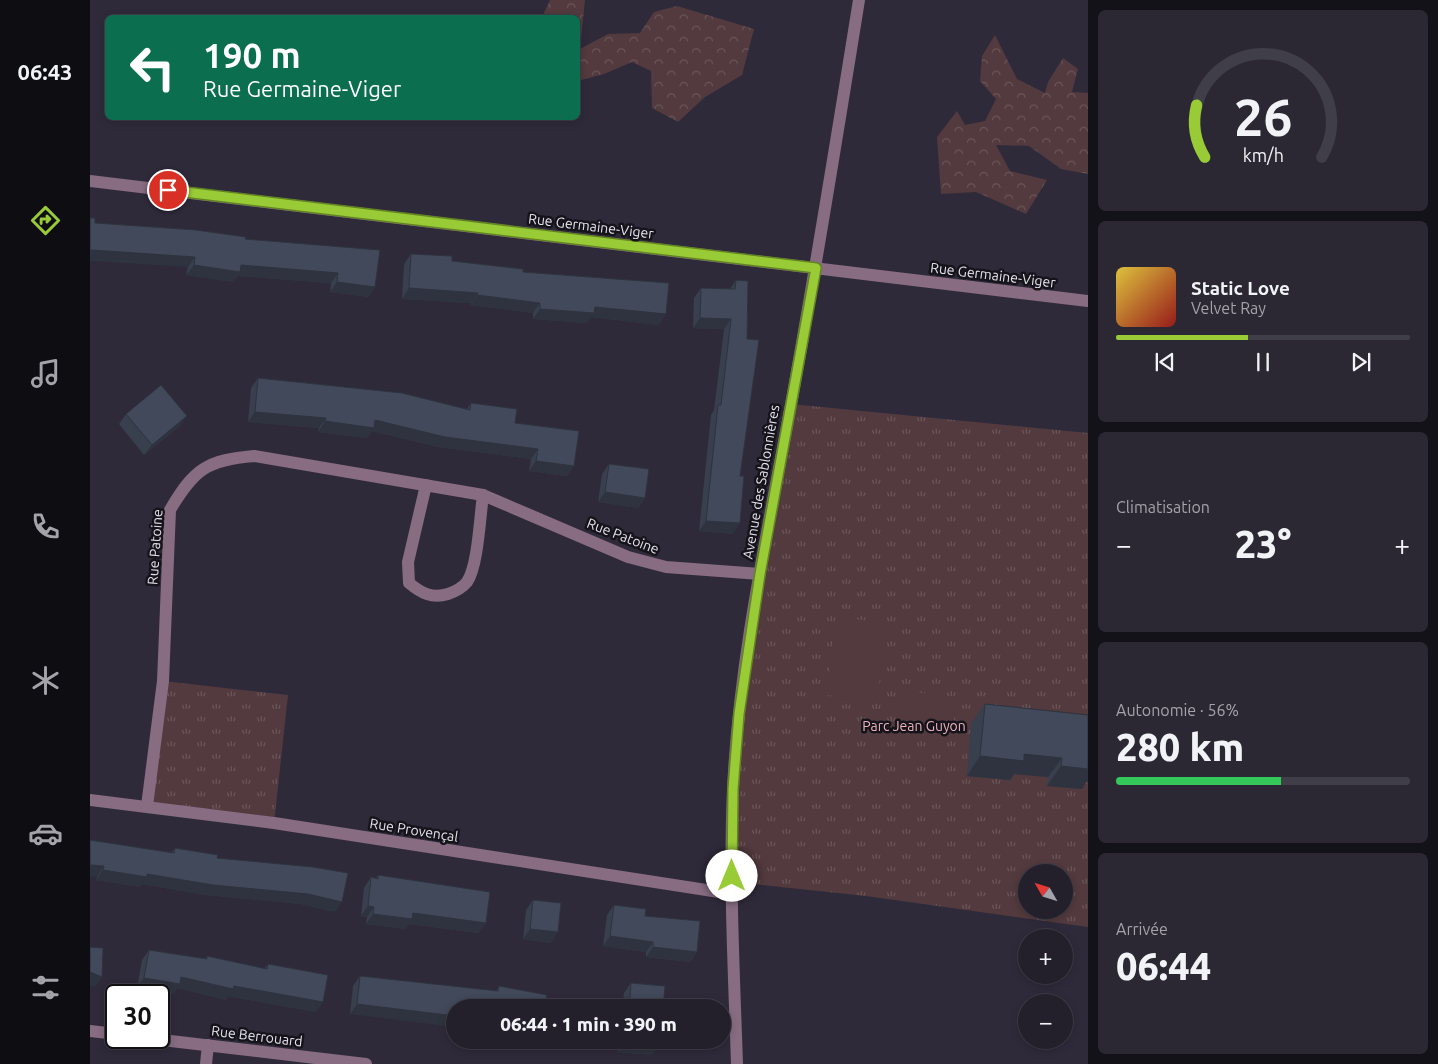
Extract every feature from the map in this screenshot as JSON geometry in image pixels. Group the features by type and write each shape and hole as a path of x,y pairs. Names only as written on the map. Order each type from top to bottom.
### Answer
{"street":[{"name":"Avenue des Sablonnières","path":"737,1064 732,894 733,789 739,714 760,574 816,268 859,0"},
{"name":"Rue Germaine-Viger","path":"90,181 1088,301"},
{"name":"Rue Patoine","path":"146,806 163,681 170,510 184,486 205,467 228,458 254,456 483,495 628,557 666,567 760,574"},
{"path":"426,484 408,562 409,583 423,594 440,597 455,592 466,583 473,568 483,495"},
{"name":"Rue Provençal","path":"90,800 274,823 732,894"},
{"path":"90,1031 105,1033"},
{"name":"Rue Berrouard","path":"170,1041 366,1064"},
{"path":"206,1064 208,1045"}],"green space":[{"path":"550,0 585,0 580,49 580,15 543,15"},
{"path":"677,6 754,29 742,75 705,97 678,122 652,108 651,71 632,62 604,74 581,80 580,49 608,34 640,33 654,12"},
{"path":"995,35 1017,79 1045,93 1048,82 1063,58 1078,69 1072,92 1088,93 1088,174 1061,169 1029,146 996,145 1010,171 1047,180 1026,214 976,192 941,194 937,137 957,111 965,125 985,121 996,99 980,81 982,56"},
{"name":"Parc Jean Guyon","path":"791,404 1088,433 1088,927 1031,919 1073,919 1073,864 1018,864 1018,917 866,896 733,882 739,714"},
{"path":"836,617 887,623 877,701 827,695"},
{"path":"163,681 288,695 274,823 147,806"},
{"path":"903,691 957,697 953,727 900,720"}],"building":[{"path":"90,218 95,218 95,223 196,230 246,237 245,239 380,250 375,287 337,282 338,273 241,265 240,272 194,265 195,257 91,250 90,252"},
{"path":"411,254 452,256 452,261 523,269 523,272 669,283 666,314 595,307 594,313 540,309 540,303 477,295 478,293 409,288"},
{"path":"736,280 748,281 747,339 759,340 740,476 744,476 740,523 706,521 718,405 721,405 731,319 700,318 701,288 735,289"},
{"path":"258,378 402,393 470,410 471,403 517,409 515,423 579,431 574,466 536,461 538,449 445,437 375,420 374,428 325,421 326,418 255,412"},
{"path":"161,385 187,416 152,445 126,414"},
{"path":"609,464 649,469 645,498 605,492"},
{"path":"985,704 1088,715 1088,769 1061,766 1062,758 1024,754 1024,761 980,756"},
{"path":"90,840 174,853 175,848 218,855 217,858 313,867 348,873 342,902 308,894 213,885 147,874 147,877 103,870 104,866 90,865"},
{"path":"378,875 490,892 486,923 413,913 412,919 373,914 374,907 368,906 371,877 378,879"},
{"path":"533,900 561,903 558,932 530,929"},
{"path":"614,905 646,909 645,916 700,921 697,952 653,947 653,942 610,936"},
{"path":"90,947 103,948 102,977 90,972"},
{"path":"149,950 207,959 207,956 267,969 268,964 328,975 323,1002 234,986 233,989 181,977 180,984 144,978"},
{"path":"360,976 498,991 499,986 547,995 546,999 446,999 446,1015 357,1004"},
{"path":"631,983 665,986 664,999 630,999"}],"route":[{"path":"168,190 816,268 760,574 739,714 733,789 732,876"}]}
